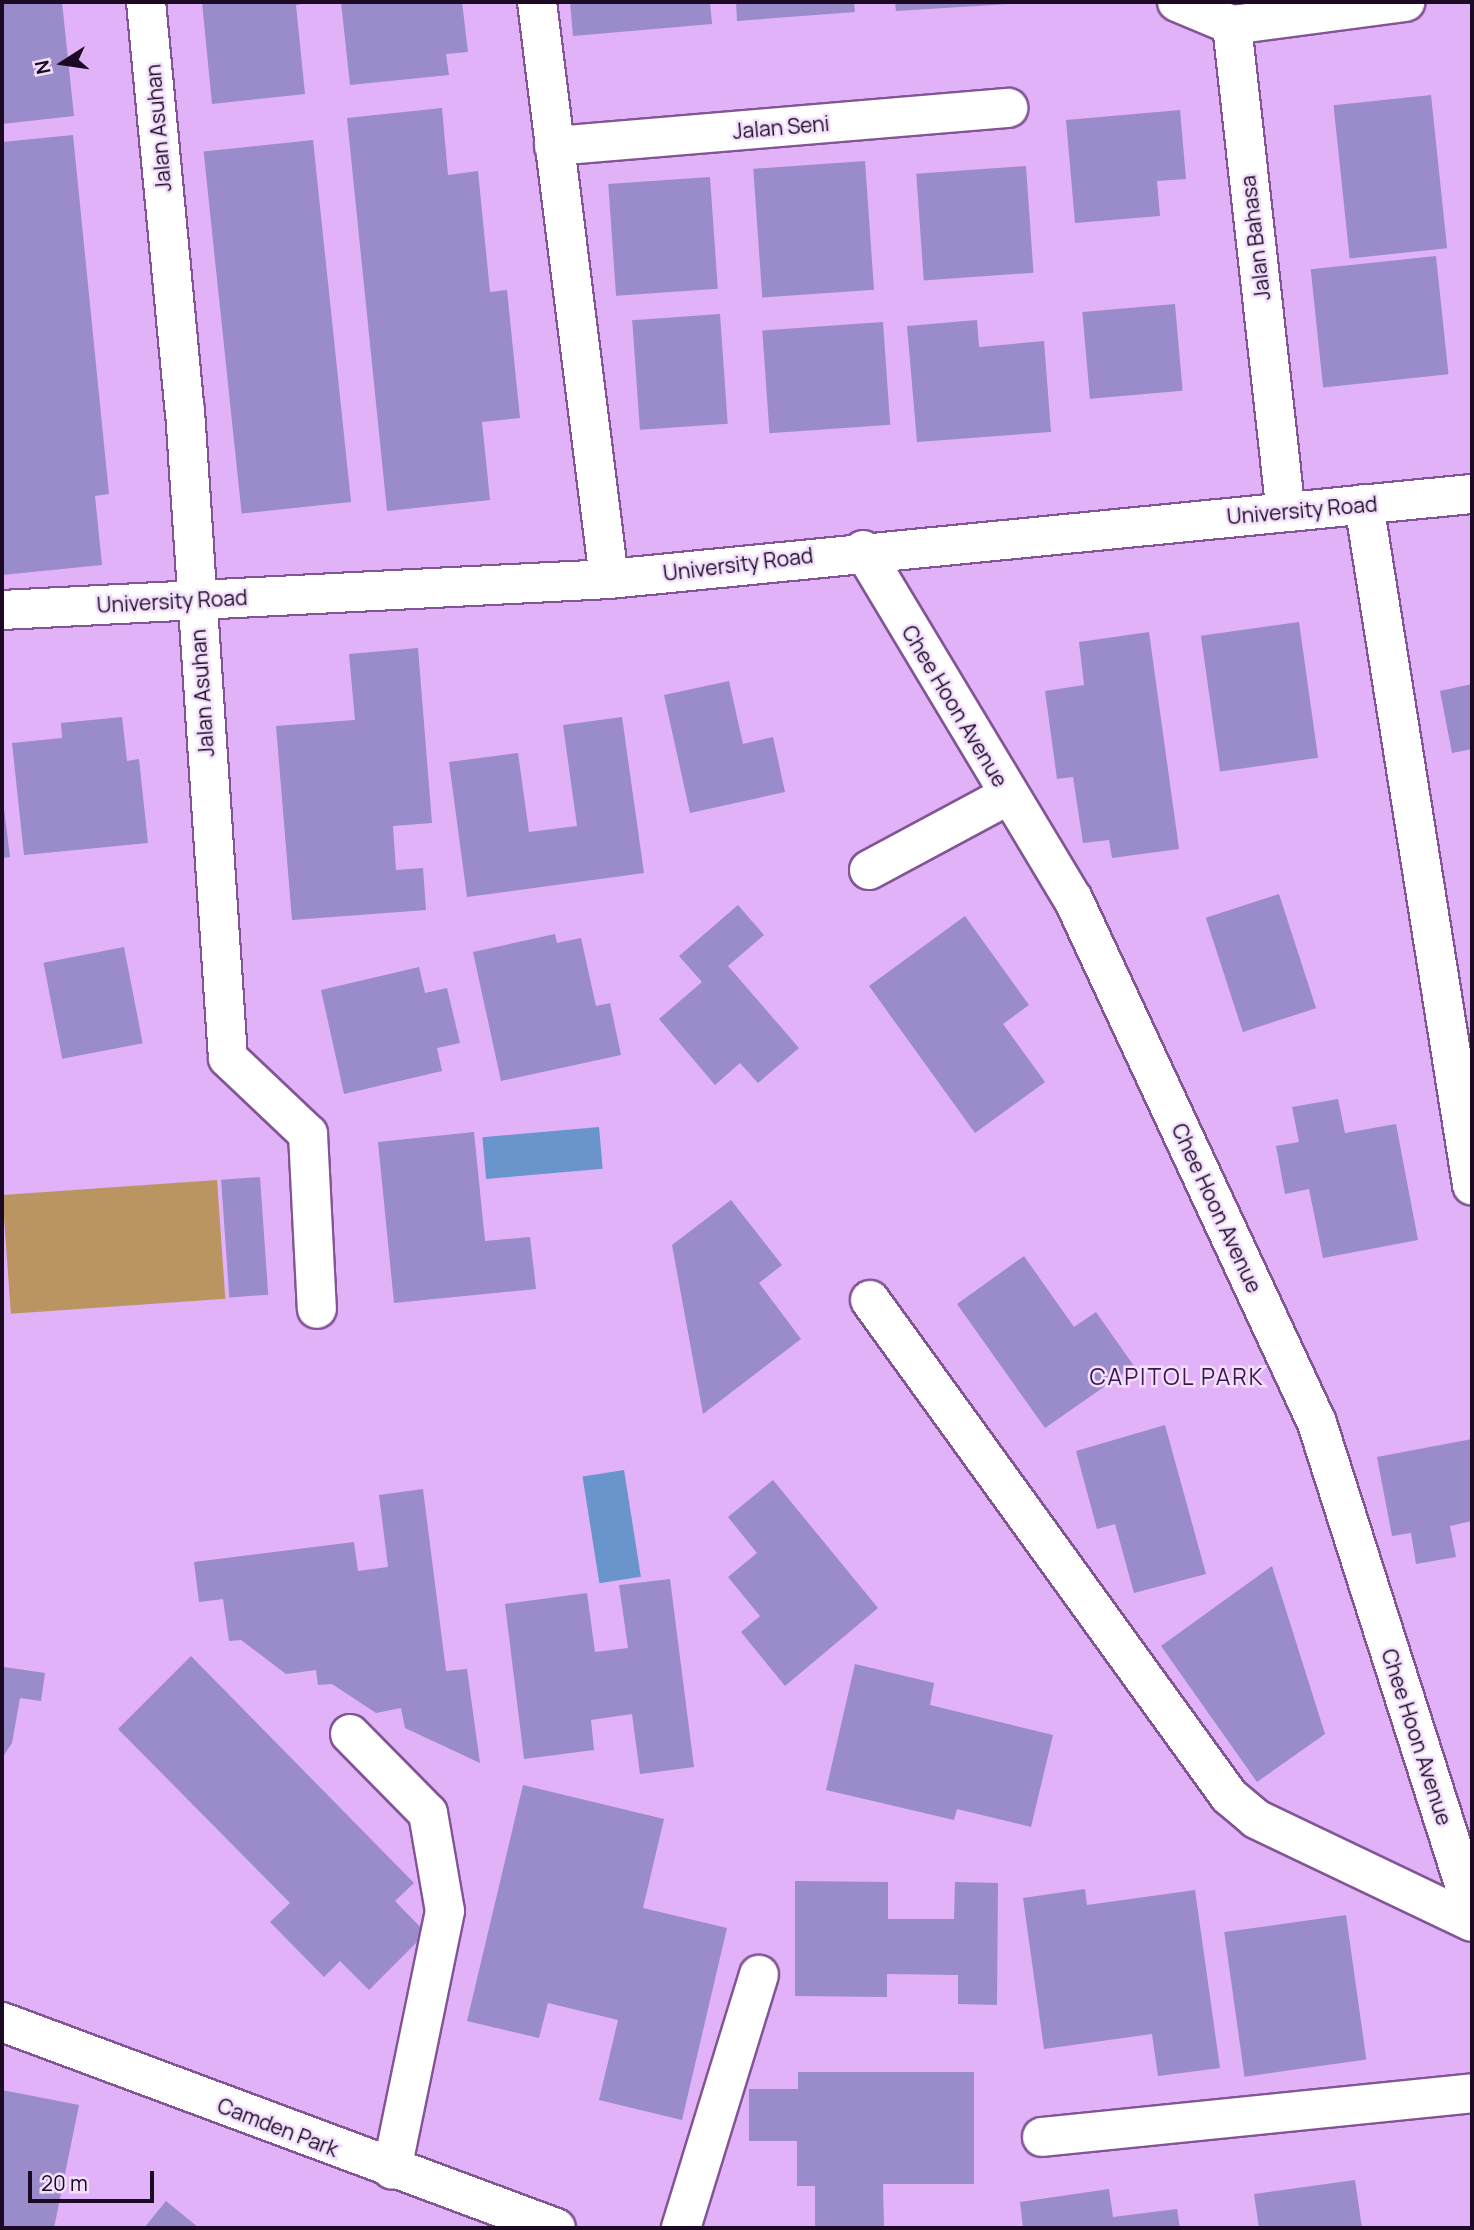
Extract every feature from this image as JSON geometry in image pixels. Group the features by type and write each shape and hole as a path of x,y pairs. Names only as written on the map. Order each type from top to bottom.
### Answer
{"street":[{"name":"Jalan Asuhan","path":"146,2 185,411 228,1058 309,1134 317,1309"},
{"path":"537,2 609,579"},
{"path":"1177,2 1232,25 1405,2"},
{"name":"Jalan Bahasa","path":"1232,25 1286,511"},
{"name":"Jalan Seni","path":"554,146 1008,108"},
{"name":"University Road","path":"2,610 609,579 863,550 1472,494"},
{"path":"1364,504 1472,1185"},
{"name":"Chee Hoon Avenue","path":"863,550 1073,899 1317,1423 1472,1909"},
{"path":"869,870 1009,795"},
{"path":"870,1300 1229,1796 1256,1819 1472,1923"},
{"path":"350,1734 428,1813 445,1911 392,2170"},
{"path":"681,2228 759,1975"},
{"name":"Camden Park","path":"2,2022 392,2170 556,2228"},
{"path":"1042,2137 1472,2093"}],"shaded area":[{"path":"217,1180 225,1299 11,1314 3,1195"}],"water":[{"path":"599,1127 603,1169 486,1179 482,1137"},
{"path":"624,1470 641,1577 599,1583 583,1477"}],"building":[{"path":"2,2 62,2 74,116 2,124"},
{"path":"202,2 313,2 296,5 305,94 212,104"},
{"path":"341,2 462,2 468,52 446,54 449,75 350,85"},
{"path":"570,2 710,2 712,24 573,36"},
{"path":"736,2 854,2 855,12 737,21"},
{"path":"895,2 1009,2 1009,4 896,11"},
{"path":"1431,95 1447,248 1350,258 1334,105"},
{"path":"442,108 448,175 478,171 490,292 507,290 520,418 482,422 490,500 387,511 347,118"},
{"path":"1180,110 1186,179 1157,181 1160,216 1075,223 1066,120"},
{"path":"73,135 109,494 95,496 102,565 2,575 2,142"},
{"path":"313,140 351,502 242,514 204,151"},
{"path":"865,161 874,290 762,297 753,169"},
{"path":"1026,166 1033,273 924,280 916,174"},
{"path":"710,177 718,289 616,296 608,184"},
{"path":"1436,256 1448,374 1323,388 1311,269"},
{"path":"1175,304 1183,391 1090,399 1082,312"},
{"path":"720,314 728,424 640,430 632,320"},
{"path":"977,320 979,347 1044,341 1051,432 917,442 907,326"},
{"path":"883,322 890,425 769,433 762,330"},
{"path":"1299,622 1318,758 1220,771 1201,636"},
{"path":"1149,632 1179,849 1112,858 1109,840 1083,843 1073,777 1057,779 1045,691 1084,685 1079,642"},
{"path":"418,648 432,823 393,826 396,870 423,868 426,910 292,920 276,726 355,720 349,654"},
{"path":"729,681 743,744 773,737 785,792 690,813 664,695"},
{"path":"1472,684 1472,749 1452,753 1440,691"},
{"path":"122,717 127,761 139,759 148,843 24,855 12,743 62,738 61,723"},
{"path":"622,717 644,873 467,897 449,762 518,753 529,832 577,826 563,725"},
{"path":"2,792 10,857 2,858"},
{"path":"1279,894 1316,1008 1243,1032 1206,918"},
{"path":"738,905 764,935 728,966 799,1048 758,1083 740,1063 715,1085 659,1019 702,982 679,956"},
{"path":"965,916 1029,1005 1003,1024 1045,1082 975,1133 869,986"},
{"path":"555,934 557,943 581,938 596,1006 610,1003 621,1055 501,1081 473,952"},
{"path":"124,947 143,1043 62,1059 44,963"},
{"path":"419,967 425,993 447,988 460,1043 437,1048 442,1071 344,1094 321,990"},
{"path":"1338,1099 1345,1133 1396,1124 1418,1240 1323,1258 1309,1189 1285,1194 1276,1146 1299,1142 1292,1107"},
{"path":"474,1132 485,1241 530,1237 536,1289 394,1303 378,1142"},
{"path":"260,1177 268,1295 229,1297 221,1180"},
{"path":"731,1200 782,1265 759,1283 801,1339 703,1414 672,1245"},
{"path":"1024,1256 1074,1327 1096,1312 1134,1366 1045,1428 957,1304"},
{"path":"1165,1425 1206,1574 1134,1593 1115,1524 1097,1529 1076,1451"},
{"path":"1472,1439 1472,1521 1450,1526 1456,1557 1416,1564 1411,1533 1392,1536 1377,1457"},
{"path":"773,1480 878,1608 785,1686 741,1632 760,1616 728,1577 757,1553 728,1517"},
{"path":"423,1489 446,1671 467,1669 480,1763 405,1728 401,1708 376,1713 332,1684 318,1685 316,1670 286,1674 241,1640 229,1641 223,1599 199,1602 194,1562 354,1542 358,1571 388,1567 379,1495"},
{"path":"1272,1566 1325,1734 1257,1782 1161,1646"},
{"path":"670,1579 694,1767 640,1774 632,1714 591,1720 594,1750 524,1759 505,1604 587,1593 595,1652 628,1648 619,1585"},
{"path":"2,1651 4,1667 45,1673 41,1701 20,1698 12,1743 2,1758"},
{"path":"191,1656 414,1883 395,1901 426,1933 369,1990 340,1961 324,1977 270,1922 290,1903 118,1729"},
{"path":"855,1664 934,1683 930,1705 1053,1735 1031,1827 957,1809 954,1820 826,1790"},
{"path":"523,1785 664,1819 643,1908 727,1928 682,2120 599,2100 618,2020 548,2003 539,2038 467,2021"},
{"path":"795,1881 888,1882 888,1919 954,1919 955,1882 998,1883 997,2005 958,2004 958,1975 887,1974 887,1997 795,1996"},
{"path":"1085,1889 1087,1905 1195,1890 1220,2068 1158,2076 1152,2034 1044,2049 1023,1898"},
{"path":"1346,1915 1366,2060 1245,2077 1224,1932"},
{"path":"798,2072 974,2072 974,2184 883,2184 884,2226 815,2226 815,2186 797,2186 797,2141 749,2141 749,2089 798,2089"},
{"path":"2,2090 79,2105 54,2228 2,2228"},
{"path":"1355,2180 1362,2228 1259,2228 1254,2194"},
{"path":"1109,2189 1113,2217 1177,2209 1180,2228 1023,2228 1020,2202"},
{"path":"166,2201 199,2228 144,2228"}],"district":[{"name":"CAPITOL PARK","path":"1177,1376"}]}
